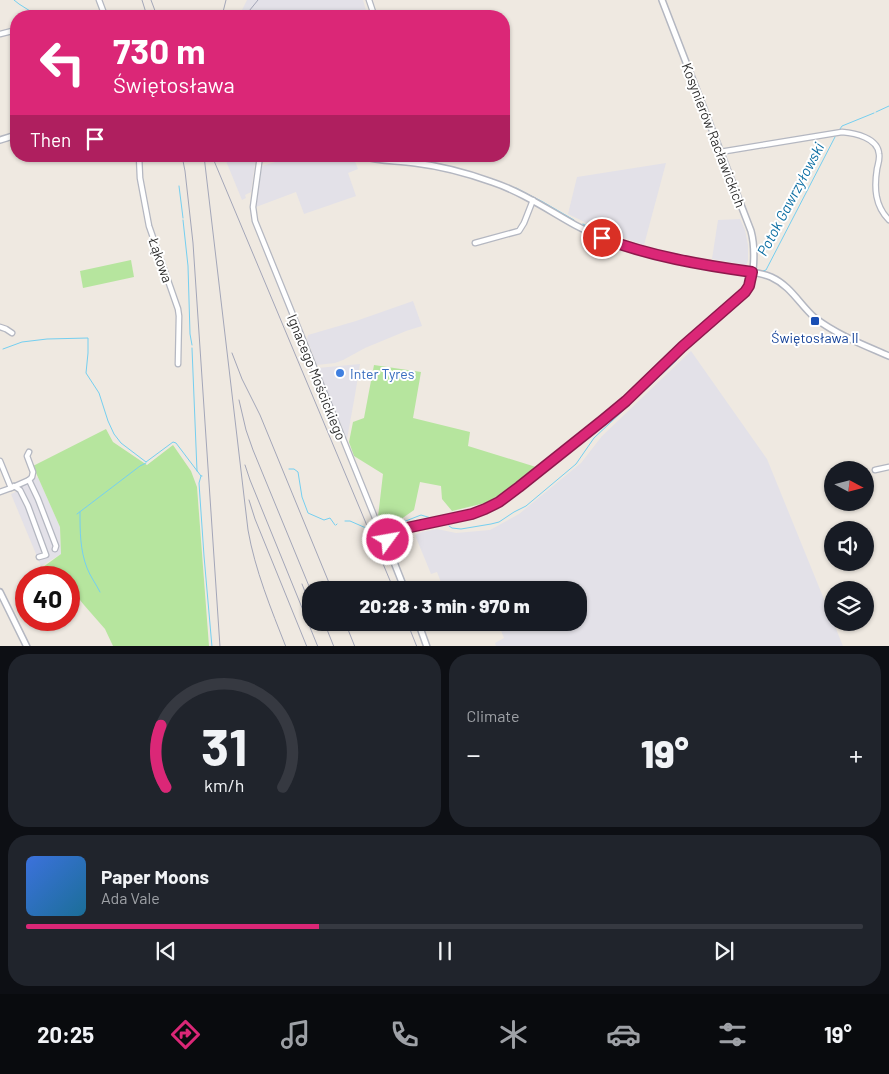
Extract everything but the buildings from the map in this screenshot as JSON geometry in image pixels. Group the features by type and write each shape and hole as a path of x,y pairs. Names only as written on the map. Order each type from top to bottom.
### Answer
{"street":[{"name":"Kosynierów Racławickich","path":"388,538 397,530 464,516 499,502 626,401 682,347 745,292 749,286 754,252 753,238 662,0"},
{"path":"720,152 842,132 867,138 878,149 879,159 875,191 879,206 889,220"},
{"name":"Łąkowa","path":"139,162 140,178 149,226 178,309 178,364"},
{"name":"Ignacego Mościckiego","path":"259,162 253,207 255,222 380,530 388,538 388,549 401,581"},
{"path":"414,162 475,176 510,189 533,200 580,228 618,244 662,256 768,276 791,291 814,317 828,327 889,356"},
{"path":"475,243 519,231 533,200"},
{"path":"0,328 12,333"},
{"path":"0,492 32,477 33,474 27,458 29,452"},
{"path":"0,461 12,487 20,490 51,552"},
{"path":"875,470 889,467"},
{"path":"28,480 56,546 51,552 39,557"},
{"path":"0,592 25,646"},
{"path":"421,631 427,646"}],"shaded area":[{"path":"247,0 363,0 366,10 242,10"},
{"path":"226,162 255,162 251,192 245,195 246,198 242,200"},
{"path":"276,162 355,162 358,169 348,173 356,196 304,214 296,192 256,207 262,166"},
{"path":"666,163 644,245 601,230 568,214 577,177"},
{"path":"740,219 745,230 748,245 748,261 746,265 712,259 718,220"},
{"path":"413,301 422,326 365,348 335,363 317,365 307,339 308,335"},
{"path":"691,351 767,459 824,599 824,631 837,631 843,646 496,646 495,643 504,638 501,631 587,631 587,581 440,581 437,572 431,574 415,535 437,529 456,533 490,530 519,514 581,463 602,436"},
{"path":"360,364 355,395 347,439 318,368"},
{"path":"38,477 60,527 61,554 41,566 11,494 20,490 19,486"}],"green space":[{"path":"131,260 134,277 83,288 80,271"},
{"path":"374,365 421,372 413,418 470,432 468,446 536,467 501,494 485,503 452,511 442,499 441,486 420,482 414,510 397,522 378,517 383,474 354,456 349,442 353,422 364,418"},
{"path":"106,429 113,442 147,465 173,445 191,471 197,487 209,646 113,646 105,629 80,600 80,566 44,566 61,554 60,527 33,466"}],"waterway":[{"name":"Potok Gawrzyłowski","path":"14,0 28,10"},
{"name":"Potok Gawrzyłowski","path":"876,112 889,106"},
{"name":"Potok Gawrzyłowski","path":"840,129 842,126 874,113"},
{"name":"Potok Gawrzyłowski","path":"763,271 766,270 835,137"},
{"path":"179,186 183,218"},
{"name":"Potok Gawrzyłowski","path":"516,188 574,220"},
{"path":"183,220 188,266 192,345"},
{"name":"Potok Gawrzyłowski","path":"583,224 598,232 637,245"},
{"name":"Potok Gawrzyłowski","path":"642,247 680,256"},
{"name":"Potok Gawrzyłowski","path":"701,259 741,267"},
{"path":"3,349 22,342 88,338 86,373 99,393 108,421 121,443 146,462 173,442 176,443 202,476"},
{"path":"192,348 197,471"},
{"path":"449,526 461,529 499,522 526,506 576,464 594,438 677,360"},
{"path":"77,514 146,463"},
{"path":"289,469 294,469 298,472 302,497 308,513 324,520 330,518 335,525"},
{"path":"201,476 199,483 212,646"},
{"path":"80,512 83,554 88,571 100,592"},
{"path":"384,527 421,515 431,518"},
{"path":"345,521 350,521 366,528"}],"railway":[{"path":"142,0 145,10"},
{"path":"151,0 155,10"},
{"path":"224,10 226,0"},
{"path":"250,10 258,0"},
{"path":"183,162 193,243 220,646"},
{"path":"205,162 248,530 259,575 286,646"},
{"path":"215,162 390,581"},
{"path":"232,353 242,379 260,415 328,581"},
{"path":"239,400 253,450 307,581"},
{"path":"245,465 318,646"},
{"path":"249,500 307,646"},
{"path":"328,631 334,646"},
{"path":"349,631 355,646"},
{"path":"411,631 417,646"}],"place":[{"name":"Świętosława II","path":"815,321"},
{"name":"Inter Tyres","path":"340,373"}],"route":[{"path":"388,540 392,533 397,530 472,514 499,502 626,401 682,347 745,292 750,284 752,272 648,253 602,238"}]}
